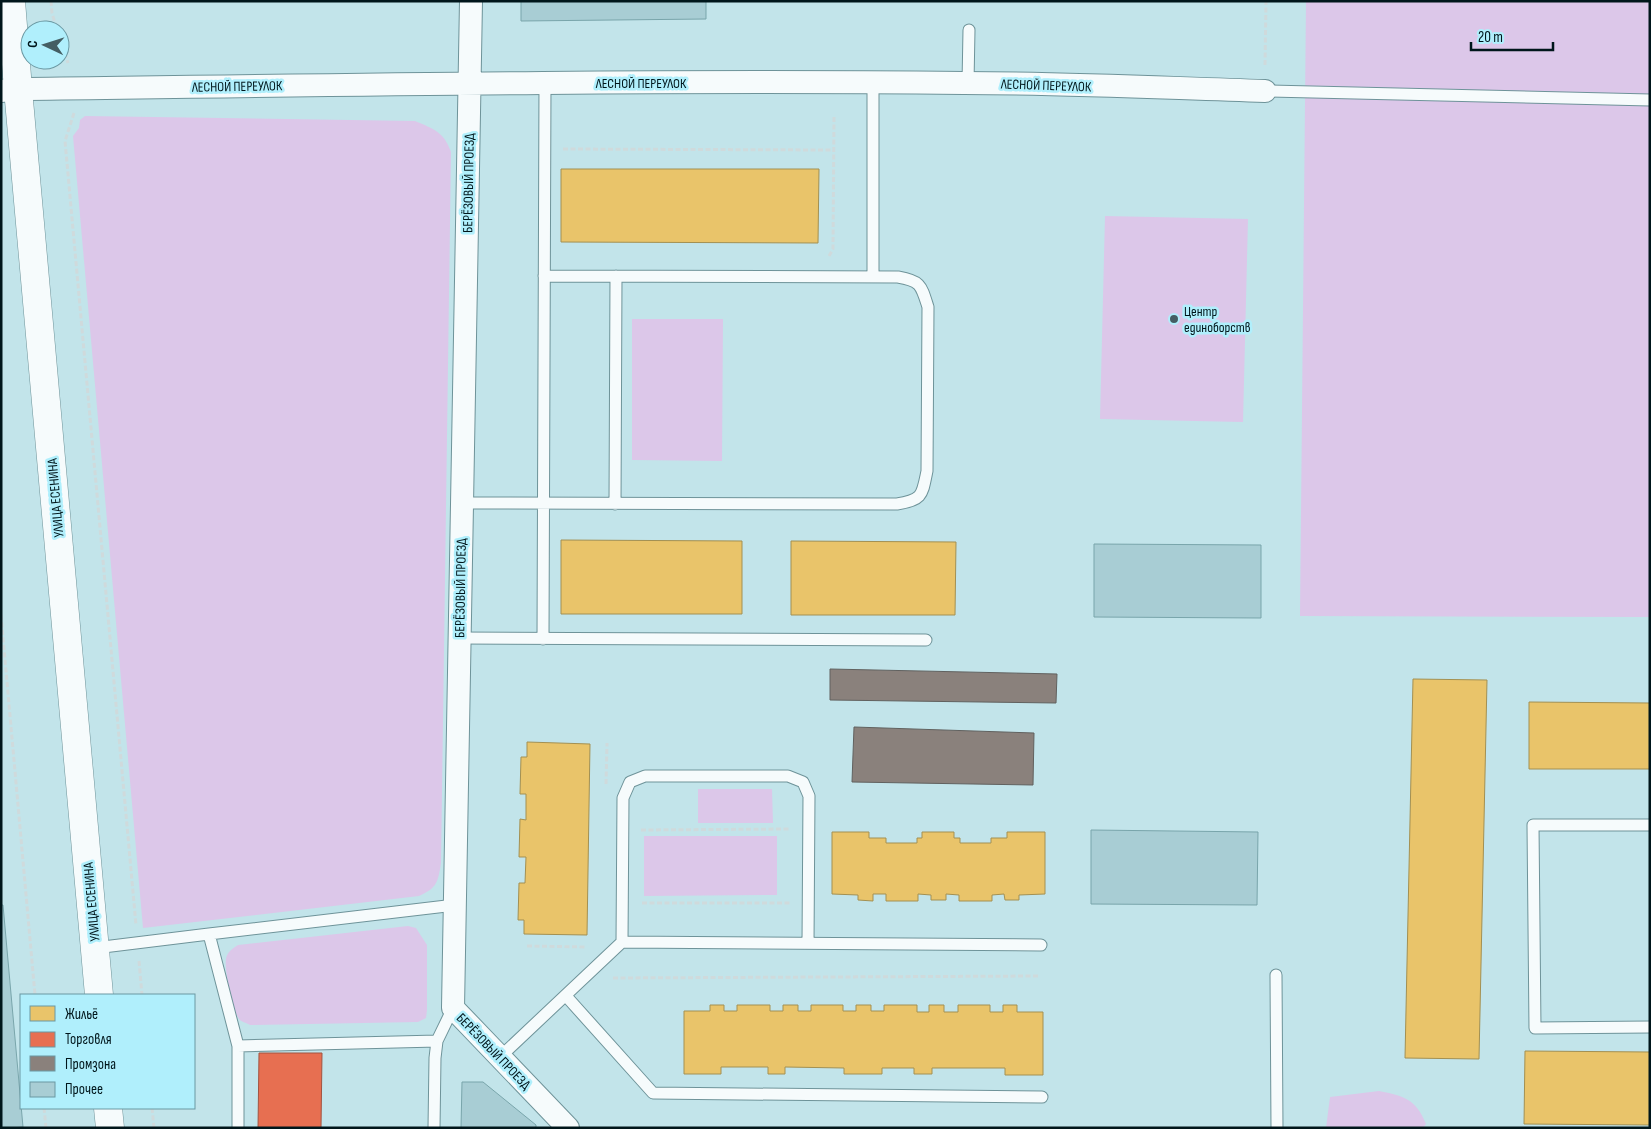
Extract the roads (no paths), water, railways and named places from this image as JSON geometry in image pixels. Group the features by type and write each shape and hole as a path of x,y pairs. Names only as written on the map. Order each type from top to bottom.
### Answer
{"street":[{"name":"УЛИЦА ЕСЕНИНА","path":"11,1 9,90 99,994"},
{"name":"БЕРЁЗОВЫЙ ПРОЕЗД","path":"471,1 453,1008 568,1128"},
{"name":"ЛЕСНОЙ ПЕРЕУЛОК","path":"9,90 545,83 968,83 1265,91"},
{"path":"108,1109 110,1128"}],"lane":[{"path":"968,83 969,30"},
{"path":"543,639 545,83"},
{"path":"873,83 873,277"},
{"path":"1265,91 1650,100"},
{"path":"462,503 897,504 913,502 922,492 927,471 928,307 922,289 914,280 898,277 544,276"},
{"path":"615,504 616,276"},
{"path":"459,638 926,640"},
{"path":"622,942 623,798 630,782 645,776 788,776 803,782 809,796 808,943"},
{"path":"1650,825 1533,825 1535,1028 1650,1027"},
{"path":"95,948 454,905"},
{"path":"209,934 238,1046 238,1128"},
{"path":"500,1057 622,942 1041,945"},
{"path":"1276,975 1277,1128"},
{"path":"566,996 653,1093 1042,1097"},
{"path":"434,1128 437,1041 453,1008"},
{"path":"238,1046 437,1041"}],"place":[{"name":"Центр единоборств","path":"1174,319"}]}
